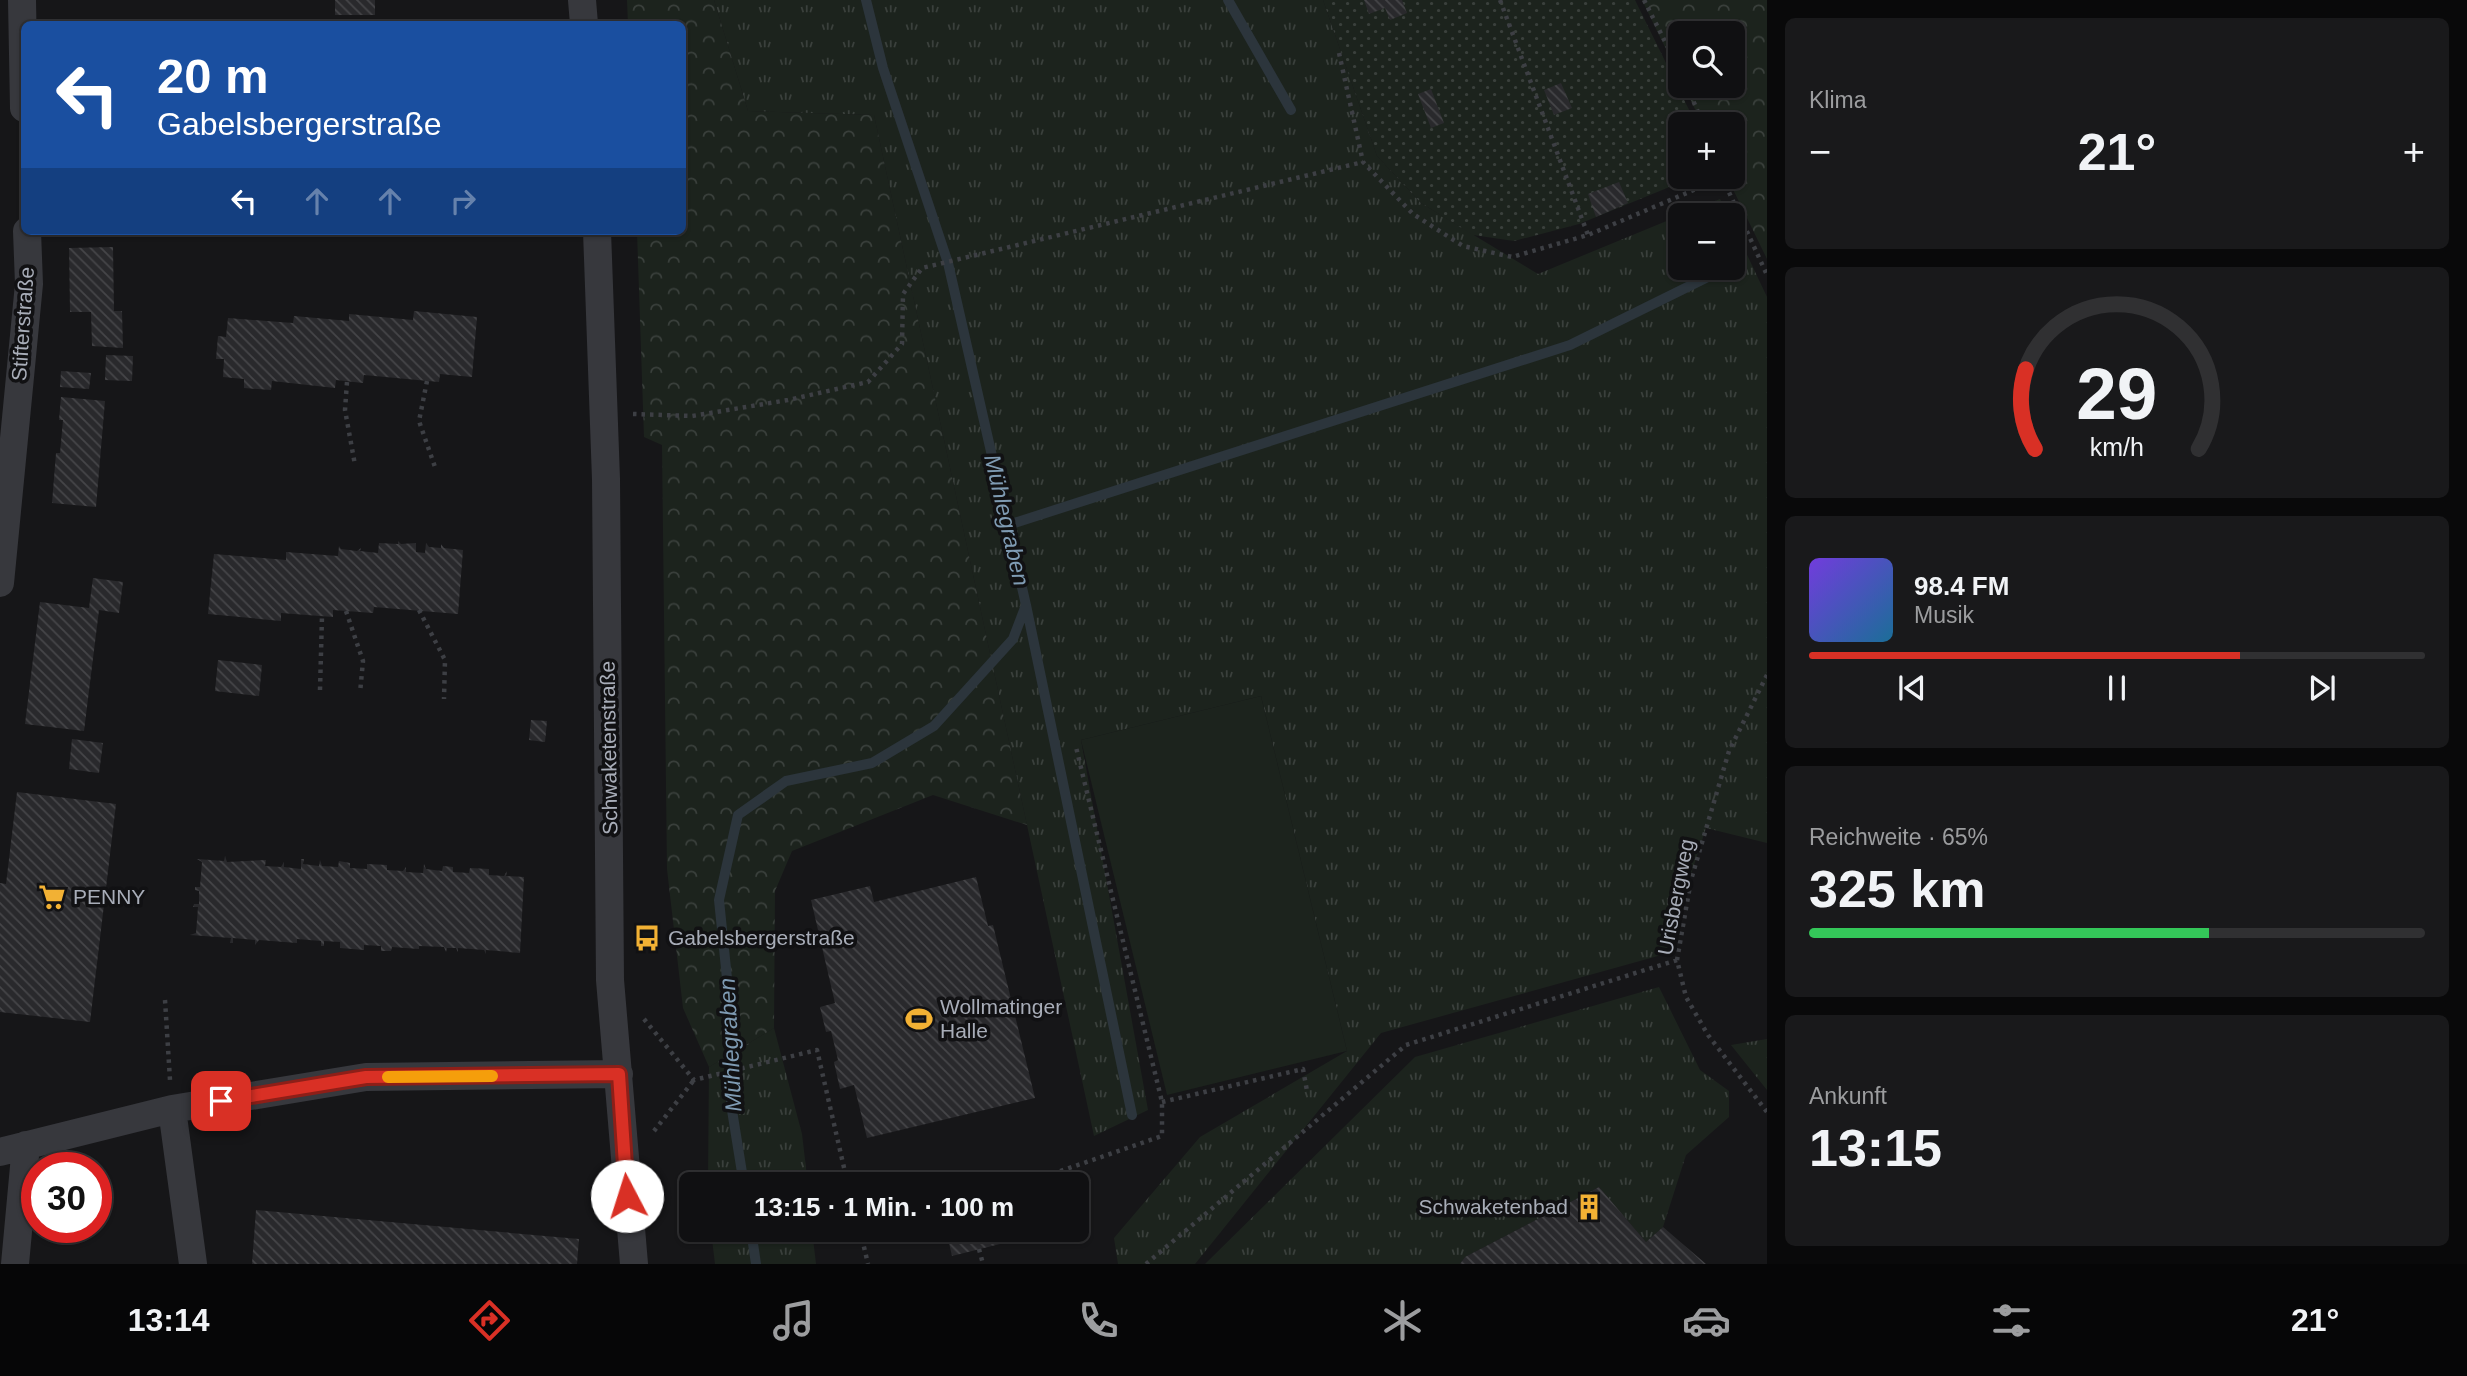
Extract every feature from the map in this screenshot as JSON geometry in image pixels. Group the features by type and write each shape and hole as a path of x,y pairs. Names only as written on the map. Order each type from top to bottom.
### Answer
{"street":[{"path":"22,0 22,21"},
{"path":"582,0 583,21"},
{"name":"Stifterstraße","path":"0,583 29,284 27,235"},
{"name":"Schwaketenstraße","path":"597,235 610,712 610,980 634,1264"},
{"path":"15,1264 13,1149 172,1109 366,1077 619,1074"},
{"path":"172,1109 193,1264"}],"path":[{"path":"1500,0 1588,235"},
{"path":"1644,0 1668,47"},
{"path":"1339,53 1363,162 1413,214 1463,246 1512,257 1588,235 1694,189"},
{"path":"603,413 692,416 788,400 868,382 902,344 903,294 922,268 1363,162"},
{"path":"1728,189 1767,275"},
{"path":"427,381 419,421 436,470"},
{"path":"347,382 345,410 355,465"},
{"path":"346,611 363,661 360,693"},
{"path":"419,611 445,660 444,699"},
{"path":"320,690 322,617"},
{"name":"Urisbergweg","path":"1767,675 1729,751 1691,880 1677,960 1686,997 1708,1035 1767,1112"},
{"path":"1058,1172 1162,1136 1162,1102 1076,747"},
{"path":"1146,1264 1406,1045 1677,960"},
{"path":"610,980 694,1080"},
{"path":"165,1000 172,1109"},
{"path":"625,1169 694,1080 817,1050 845,1172"},
{"path":"1162,1102 1303,1069 1307,1091"},
{"path":"863,1242 868,1264"},
{"path":"979,1249 983,1264"}],"green space":[{"path":"627,0 714,0 748,111 874,115 1027,825 933,795 792,851 775,891 774,1028 709,1067 683,1008 667,869 662,445 644,437 637,235 686,235 686,21 628,21"},
{"path":"714,0 1323,0 1377,156 1421,203 1538,274 1668,220 1668,280 1745,280 1745,250 1767,297 1767,843 1706,828 1665,954 1381,1033 1195,1264 1118,1264 1114,1238 1200,1137 1347,1051 1261,696 1081,740 1148,1110 1094,1136 874,115 748,111"},
{"path":"1323,0 1635,0 1668,67 1668,98 1683,98 1690,112 1668,112 1668,188 1579,224 1514,241 1473,235 1421,203 1377,156"},
{"path":"1642,0 1767,0 1767,259 1745,214 1745,203 1740,203 1733,189 1745,189 1745,112 1696,112 1690,98 1745,98 1745,21 1668,21 1668,53"},
{"path":"1261,696 1347,1051 1167,1095 1081,740"},
{"path":"1659,987 1700,1070 1729,1091 1729,1117 1686,1155 1663,1227 1646,1242 1599,1187 1465,1257 1460,1264 1205,1264 1415,1057"},
{"path":"774,1028 802,1134 806,1172 708,1172 709,1067"},
{"path":"1767,1039 1767,1090 1731,1045"},
{"path":"712,1242 813,1242 816,1264 715,1264"}],"building":[{"path":"335,0 375,0 375,15 335,15"},
{"path":"1364,0 1402,0 1407,13 1390,20 1385,8 1369,14"},
{"path":"1561,83 1572,108 1554,115 1544,90"},
{"path":"1431,89 1444,123 1431,128 1418,94"},
{"path":"1619,182 1628,203 1596,217 1588,194"},
{"path":"113,247 114,311 122,311 123,348 92,346 91,312 70,312 69,248"},
{"path":"414,311 477,317 472,377 440,374 439,382 364,375 363,383 336,380 335,388 272,381 271,390 244,388 244,379 223,377 224,359 216,359 218,336 226,337 228,318 293,323 294,316 349,321 349,314 413,320"},
{"path":"106,355 133,356 132,381 105,380"},
{"path":"61,371 91,373 89,389 60,387"},
{"path":"61,397 105,401 96,507 52,503 56,453 60,453 63,420 59,420"},
{"path":"398,541 401,544 416,543 416,552 425,553 426,543 429,547 441,548 441,544 444,548 463,550 458,614 374,607 373,613 333,610 333,617 281,613 281,621 208,614 214,554 286,560 286,552 338,556 339,546 341,549 357,551 361,548 360,551 378,553 379,543 398,544"},
{"path":"93,578 123,582 119,613 99,610 84,731 25,724 40,602 89,608"},
{"path":"218,660 262,665 259,696 215,691"},
{"path":"531,720 547,721 545,742 529,740"},
{"path":"72,739 103,743 99,773 69,769"},
{"name":"PENNY","path":"17,792 116,804 90,1022 0,1012 0,883 6,884"},
{"path":"225,856 227,862 266,860 265,866 281,867 284,862 284,867 301,869 301,859 304,859 303,864 319,866 320,860 322,866 338,867 339,861 350,863 350,868 367,869 367,864 387,865 387,870 403,871 406,867 406,872 423,873 424,864 426,869 442,871 443,866 453,867 453,872 469,873 470,868 489,869 489,875 504,876 507,871 506,876 524,877 520,953 486,950 486,954 484,950 458,948 458,952 456,948 447,948 446,952 444,947 419,946 419,949 392,947 391,951 381,951 381,946 364,945 364,950 340,948 340,942 324,941 324,946 321,946 321,941 297,939 297,943 259,940 255,945 255,940 233,938 233,943 230,943 231,938 190,935 196,933 198,907 193,907 194,904 199,904 199,891 195,890 195,887 200,887 202,862 197,859 224,861"},
{"name":"Wollmatinger Halle","path":"976,877 988,926 993,925 1035,1098 867,1138 854,1085 840,1089 834,1062 838,1060 831,1031 826,1032 820,1007 835,1003 811,900 870,886 874,902"},
{"name":"Schwaketenbad","path":"1599,1187 1646,1242 1663,1227 1706,1264 1460,1264 1465,1257"},
{"path":"256,1210 579,1239 577,1264 252,1264"},
{"path":"949,1242 1008,1242 952,1256"}],"waterway":[{"name":"Mühlegraben","path":"742,1172 731,1104 732,1027 719,900 738,815 786,781 872,763 934,726 1013,639 1026,605 948,263 883,68 866,0"},
{"path":"1228,0 1291,110"},
{"path":"1008,525 1570,345 1702,280"},
{"path":"1026,605 1132,1115"},
{"name":"Mühlegraben","path":"753,1242 756,1264"}],"slow traffic":[{"path":"388,1077 492,1076"}],"place":[{"name":"PENNY","path":"52,897"},
{"name":"Gabelsbergerstraße","path":"647,938"},
{"name":"Wollmatinger Halle","path":"919,1019"},
{"name":"Schwaketenbad","path":"1589,1207"}],"route":[{"path":"221,1101 366,1077 619,1074 627,1196"}]}
